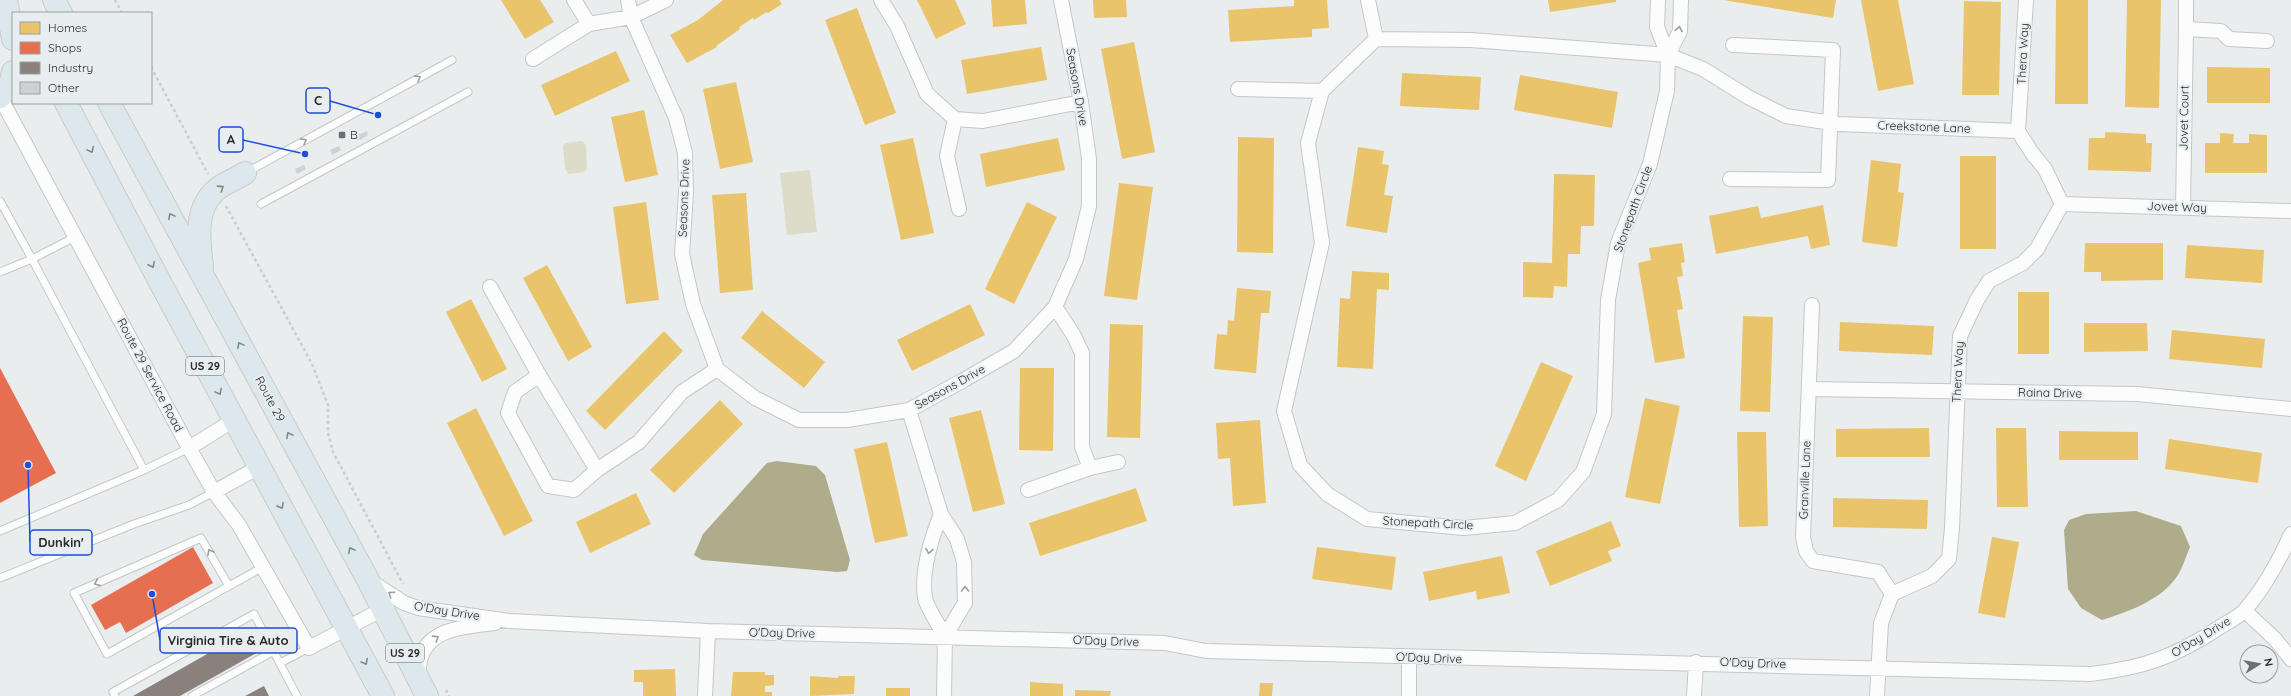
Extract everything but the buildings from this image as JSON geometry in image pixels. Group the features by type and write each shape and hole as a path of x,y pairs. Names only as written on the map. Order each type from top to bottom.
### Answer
{"main road":[{"path":"6,0 12,34"},
{"path":"11,0 17,12"},
{"path":"54,0 60,12"},
{"path":"0,97 10,84 12,76"},
{"path":"0,97 12,93"},
{"path":"54,104 77,123"},
{"name":"US 29","path":"67,104 259,467 383,696"},
{"name":"Route 29","path":"110,104 383,609 430,688"},
{"path":"202,275 199,230 203,208 217,190 245,173"}],"street":[{"path":"574,0 589,24"},
{"name":"Seasons Drive","path":"628,0 631,17 676,118 685,153 686,192 682,254 693,304 717,369 755,398 799,420 847,420 909,410 1014,351 1056,307 1076,259 1090,206 1089,159 1081,102 1061,0"},
{"path":"533,59 589,24 631,17 666,0"},
{"path":"881,0 897,26 927,94 955,119 983,121 1081,102"},
{"path":"1368,0 1376,39"},
{"name":"Stonepath Circle","path":"1322,91 1308,143 1322,243 1284,411 1300,465 1327,494 1368,519 1464,528 1516,523 1558,500 1583,472 1604,414 1608,300 1618,243 1650,164 1667,91 1668,55 1657,27 1658,0"},
{"name":"Stonepath Circle","path":"1668,55 1680,31 1681,0"},
{"name":"Thera Way","path":"2018,130 2026,0"},
{"name":"Jovet Court","path":"2183,207 2186,1"},
{"path":"2186,29 2221,31 2230,39 2267,41"},
{"path":"1238,89 1322,91 1376,39 1471,40 1668,55"},
{"path":"1730,179 1828,180 1833,50 1733,45"},
{"name":"Creekstone Lane","path":"1668,55 1703,69 1748,97 1786,116 1829,123 2018,130"},
{"name":"Route 29 Service Road","path":"0,97 189,448 214,492 239,525 309,648"},
{"path":"955,119 948,156 959,209"},
{"path":"2018,130 2032,153 2045,169 2062,204"},
{"name":"Thera Way","path":"1892,594 1932,576 1948,559 1952,528 1960,336 1977,300 1989,281 2023,263 2038,249 2062,204"},
{"name":"Jovet Way","path":"2062,204 2291,210"},
{"path":"490,287 539,375 597,470"},
{"name":"Granville Lane","path":"1812,305 1803,537 1806,551 1813,561 1878,572 1892,594"},
{"path":"1056,307 1073,334 1082,353 1082,447 1090,468"},
{"path":"539,375 515,392 508,413 548,486 574,490 597,470 639,442 682,392 717,369"},
{"name":"Raina Drive","path":"1809,389 2137,394 2291,409"},
{"path":"909,410 941,514 957,539 964,562 965,603 945,636"},
{"path":"189,448 234,420"},
{"path":"1028,490 1090,468 1118,462"},
{"path":"214,492 259,467"},
{"path":"941,514 931,540 926,567 925,599 945,636 944,696"},
{"name":"O'Day Drive","path":"368,580 404,603 418,608 509,621 708,631 945,636 1165,643 1206,651 1601,662 1696,662 2090,674 2129,669 2163,659 2182,650 2245,611 2282,556 2291,534"},
{"path":"1877,696 1877,667 1881,623 1892,594"},
{"path":"309,648 383,609"},
{"path":"2245,611 2275,639 2291,659"},
{"name":"O'Day Drive","path":"430,688 418,673 422,656 430,641 449,630 509,621"},
{"path":"706,696 708,631"},
{"path":"1409,657 1409,696"},
{"path":"1694,696 1696,662"}],"lane":[{"path":"245,173 452,60"},
{"path":"261,204 468,92"},
{"path":"0,201 144,470"},
{"path":"0,272 32,259 75,237"},
{"path":"0,531 144,470 189,448"},
{"path":"0,578 134,524 189,505 214,492"},
{"path":"229,586 201,538 74,593 107,654 229,586 263,567"},
{"path":"115,696 113,692 254,614 297,696"},
{"path":"280,663 309,648"},
{"path":"192,696 274,651"}],"path":[{"path":"116,0 122,12"},
{"path":"152,68 312,364 328,405 328,433 333,452 403,584 401,591 404,603"},
{"path":"430,688 449,696"}],"green space":[{"path":"582,141 586,145 587,168 584,172 569,174 565,169 563,146 565,143"},
{"path":"810,170 817,232 787,235 780,173"}],"shaded area":[{"path":"777,461 816,466 825,475 850,560 847,571 837,572 702,560 694,555 703,534 767,463"},
{"path":"2136,511 2181,526 2190,547 2178,575 2163,591 2144,604 2102,620 2081,608 2068,589 2064,530 2069,520 2086,514"}],"place":[{"name":"C","path":"378,115"},
{"name":"B","path":"342,135"},
{"name":"A","path":"305,154"},
{"name":"Dunkin'","path":"28,465"},
{"name":"Virginia Tire & Auto","path":"152,594"}]}
